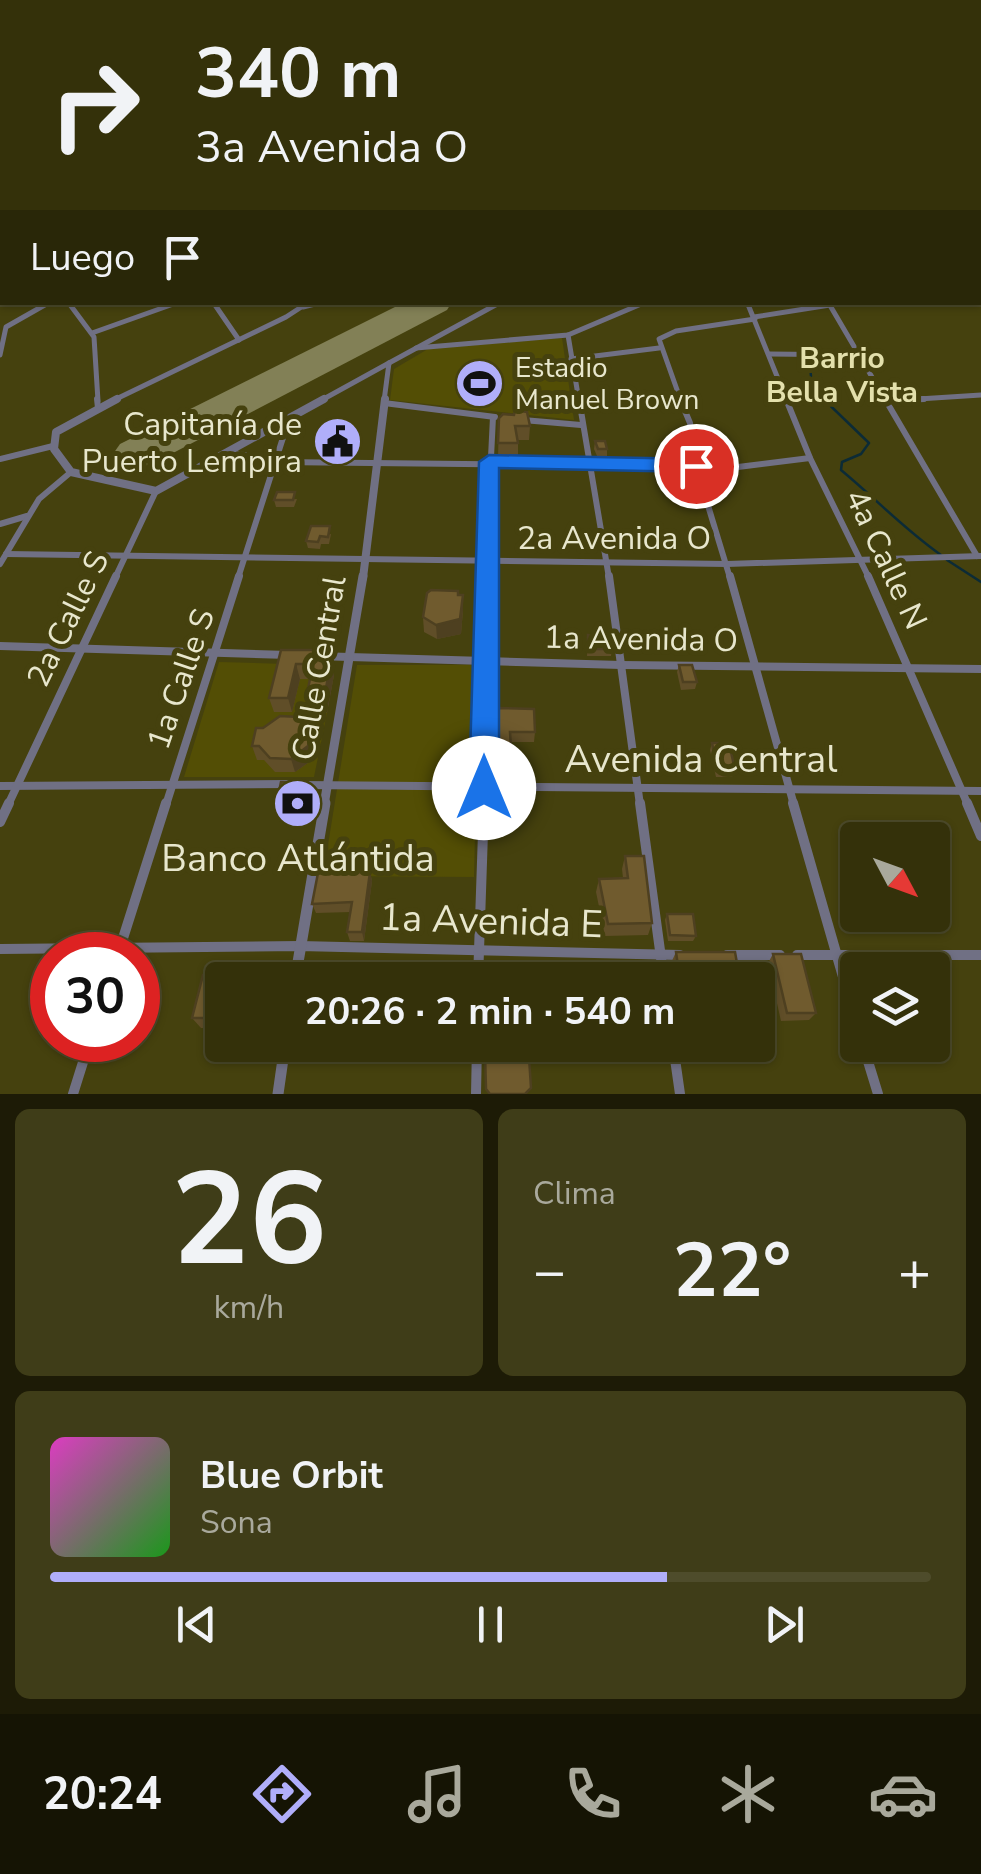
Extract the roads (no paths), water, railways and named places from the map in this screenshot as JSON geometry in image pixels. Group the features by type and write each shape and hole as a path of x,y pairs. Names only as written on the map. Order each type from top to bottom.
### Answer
{"street":[{"path":"0,355 3,327 44,305"},
{"path":"70,305 92,333 98,352 98,408"},
{"path":"92,333 171,305"},
{"path":"215,305 239,340"},
{"path":"53,446 58,430 306,305"},
{"path":"53,446 72,472 156,492 495,305"},
{"path":"416,348 568,335 639,305"},
{"name":"4a Calle N","path":"748,305 810,458 861,560 981,836"},
{"path":"825,305 676,331 659,339 659,348 690,423 696,466 757,666 840,974"},
{"path":"831,305 979,556"},
{"path":"568,335 607,563 661,962"},
{"path":"571,359 659,348"},
{"path":"770,354 860,354"},
{"name":"Calle Central","path":"298,962 366,558 389,364"},
{"path":"887,401 981,395"},
{"path":"382,402 581,425"},
{"path":"478,962 484,788 484,562 493,417"},
{"name":"1a Calle S","path":"125,932 289,418"},
{"path":"0,459 53,446"},
{"path":"228,452 276,462 714,467 810,458"},
{"path":"0,564 40,499 72,472"},
{"name":"2a Calle S","path":"0,822 156,492"},
{"path":"0,524 30,516"},
{"name":"2a Avenida O","path":"6,554 727,564 979,556"},
{"name":"1a Avenida O","path":"0,646 621,666 981,669"},
{"name":"Avenida Central","path":"0,786 172,783 981,792"},
{"name":"1a Avenida E","path":"160,951 300,946 699,955"},
{"name":"1a Avenida E","path":"0,950 30,951"},
{"path":"718,955 981,955"},
{"path":"73,1094 83,1062"},
{"path":"278,1094 283,1062"},
{"path":"476,1094 477,1062"},
{"path":"675,1062 680,1094"},
{"path":"868,1062 878,1094"}],"waterway":[{"path":"805,361 810,365 812,388 869,443 861,454 842,462 841,470 941,555"},
{"path":"947,560 981,582"}],"place":[{"name":"Estadio Manuel Brown","path":"480,384"},
{"name":"Capitanía de Puerto Lempira","path":"337,442"},
{"name":"Banco Atlántida","path":"298,804"}],"district":[{"name":"Barrio Bella Vista","path":"842,375"}]}
